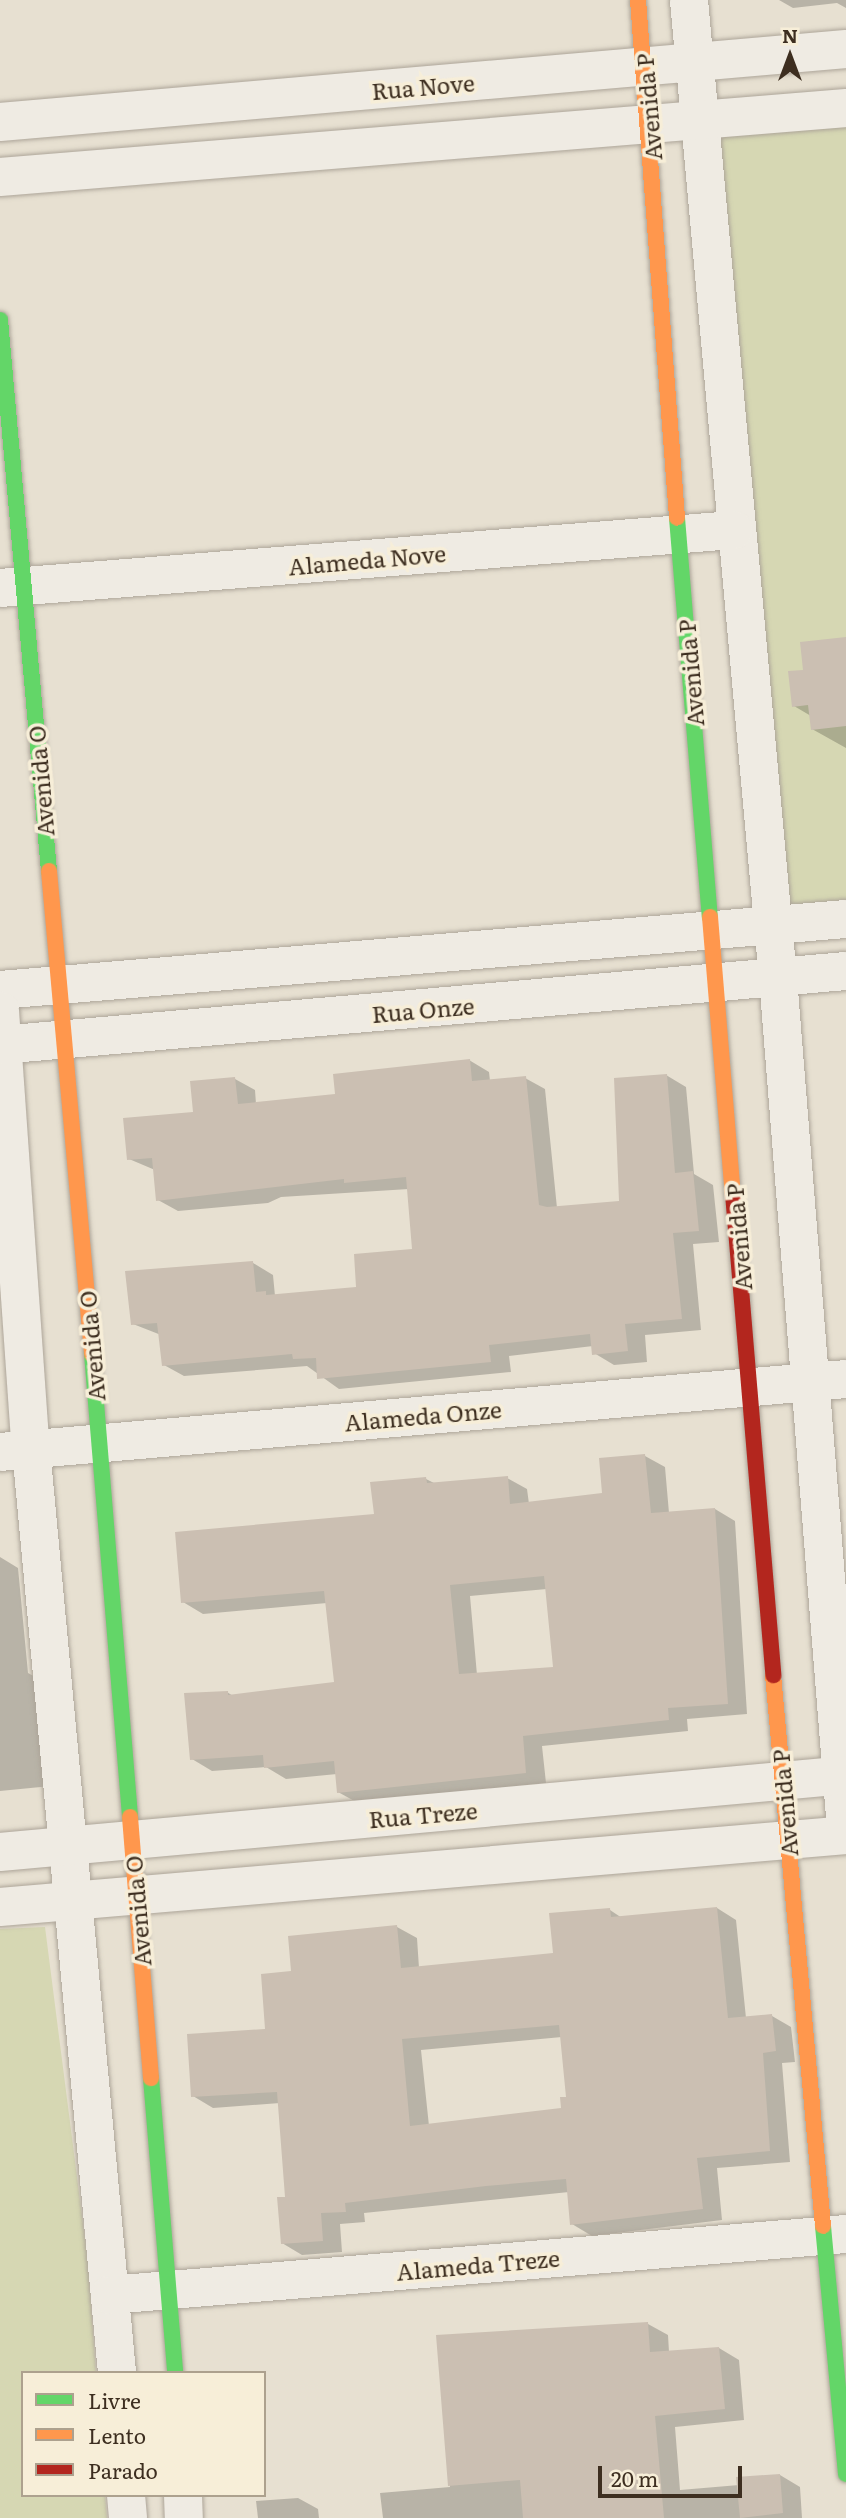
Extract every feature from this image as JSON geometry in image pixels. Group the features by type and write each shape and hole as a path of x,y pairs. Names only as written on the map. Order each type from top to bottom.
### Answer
{"street":[{"name":"Avenida P","path":"638,0 650,125 678,535 718,984 787,1839 835,2235 846,2474"},
{"name":"Avenida P","path":"689,0 697,121 772,927 829,1380 846,1829"},
{"name":"Rua Nove","path":"0,122 846,49"},
{"path":"0,177 846,108"},
{"name":"Avenida O","path":"0,320 12,587 62,1040 100,1443 175,2371"},
{"name":"Alameda Nove","path":"12,587 734,530"},
{"path":"0,990 846,919"},
{"name":"Rua Onze","path":"1,1034 62,1040 846,971"},
{"path":"1,1034 16,1450 67,1846 117,2371"},
{"name":"Alameda Onze","path":"16,1450 829,1380"},
{"name":"Rua Treze","path":"0,1852 843,1776"},
{"path":"0,1907 846,1835"},
{"name":"Alameda Treze","path":"110,2295 835,2235"},
{"path":"126,2497 128,2518"},
{"path":"183,2497 184,2518"}],"green space":[{"path":"846,117 846,912 776,920 707,128"},
{"path":"45,1927 88,2263 96,2371 21,2371 21,2497 105,2497 107,2518 0,2518 0,1929"}],"building":[{"path":"846,637 846,726 811,730 808,705 792,707 788,671 803,670 800,642"},
{"path":"470,1059 472,1081 526,1076 539,1205 547,1207 619,1201 614,1078 667,1074 675,1173 693,1171 699,1231 673,1233 682,1319 625,1324 628,1351 592,1355 590,1334 489,1345 491,1362 317,1379 316,1358 293,1359 292,1354 162,1366 157,1323 131,1325 125,1271 253,1261 256,1292 266,1291 266,1295 356,1287 354,1254 412,1249 406,1177 344,1183 344,1179 156,1201 152,1158 127,1160 123,1118 193,1112 190,1081 235,1077 238,1104 335,1094 333,1074"},
{"path":"645,1454 651,1513 715,1508 728,1704 668,1708 669,1720 523,1736 526,1773 337,1793 334,1761 264,1768 263,1755 190,1760 184,1693 228,1691 228,1695 334,1682 324,1591 181,1603 175,1532 374,1514 370,1482 426,1477 427,1483 508,1476 510,1504 602,1493 599,1458","holes":["544,1576 553,1667 459,1674 450,1585"]},
{"path":"717,1907 728,2018 772,2014 776,2051 763,2053 770,2151 697,2158 703,2209 570,2225 566,2179 345,2203 346,2212 321,2213 323,2241 281,2244 277,2197 285,2197 277,2092 191,2097 187,2034 265,2029 261,1974 291,1971 288,1936 397,1925 401,1968 553,1953 549,1913 610,1908 611,1917","holes":["559,2025 566,2097 560,2097 561,2108 410,2126 402,2039"]},
{"path":"648,2322 650,2352 719,2347 725,2409 655,2416 664,2518 523,2518 520,2480 448,2486 436,2335"},
{"path":"780,2474 783,2513 740,2518 736,2477"}],"traffic: fast":[{"path":"0,320 49,871"},
{"path":"677,518 710,917"},
{"path":"92,1354 130,1817"},
{"path":"151,2078 175,2371"},
{"path":"823,2226 846,2474"}],"traffic: slow":[{"path":"638,0 677,518"},
{"path":"49,871 92,1354"},
{"path":"710,917 733,1194"},
{"path":"773,1675 823,2226"},
{"path":"130,1817 151,2078"}],"traffic: jam":[{"path":"733,1194 773,1675"}]}
